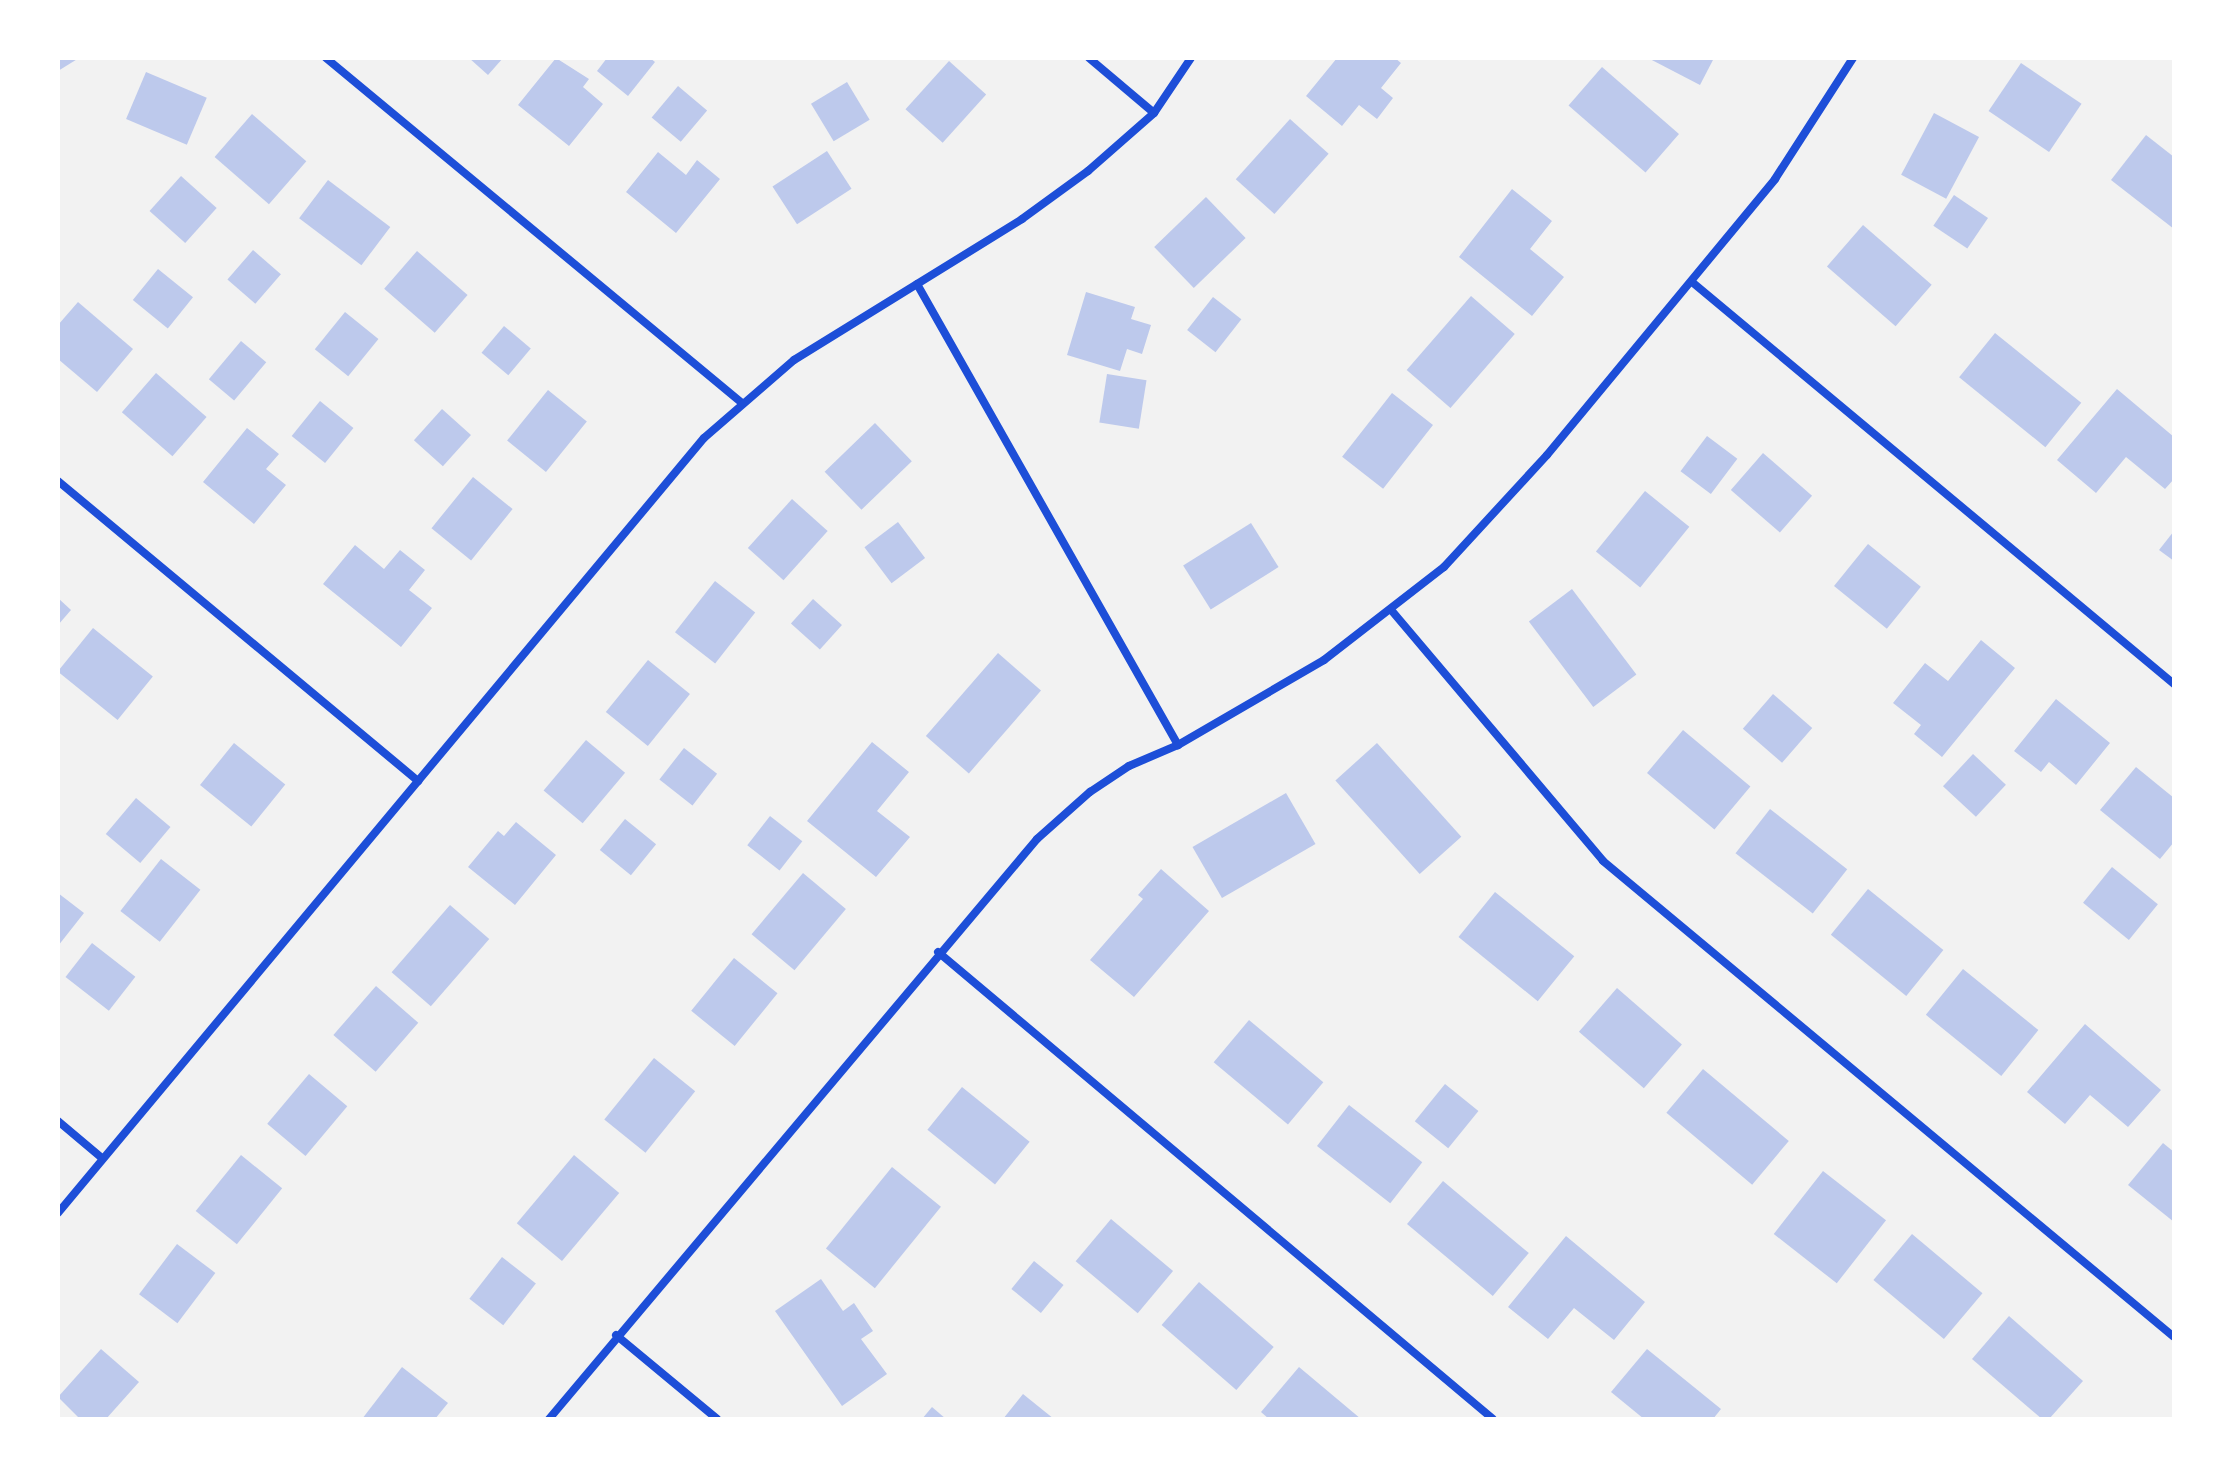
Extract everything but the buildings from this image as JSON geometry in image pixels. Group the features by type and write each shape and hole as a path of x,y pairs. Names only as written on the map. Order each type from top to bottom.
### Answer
{"street":[{"path":"326,58 742,403"},
{"path":"1089,58 1154,113"},
{"path":"58,1213 704,438 794,360 1033,211 1154,113 1191,58"},
{"path":"549,1419 938,952 1037,839 1090,792 1129,766 1178,745 1324,660 1392,611 1444,567 1501,508 1775,179 1853,58"},
{"path":"1692,282 2174,684"},
{"path":"917,284 1178,745"},
{"path":"58,481 418,781"},
{"path":"1392,611 1603,861 2174,1337"},
{"path":"938,952 1493,1419"},
{"path":"58,1121 102,1158"},
{"path":"616,1335 717,1419"}]}
